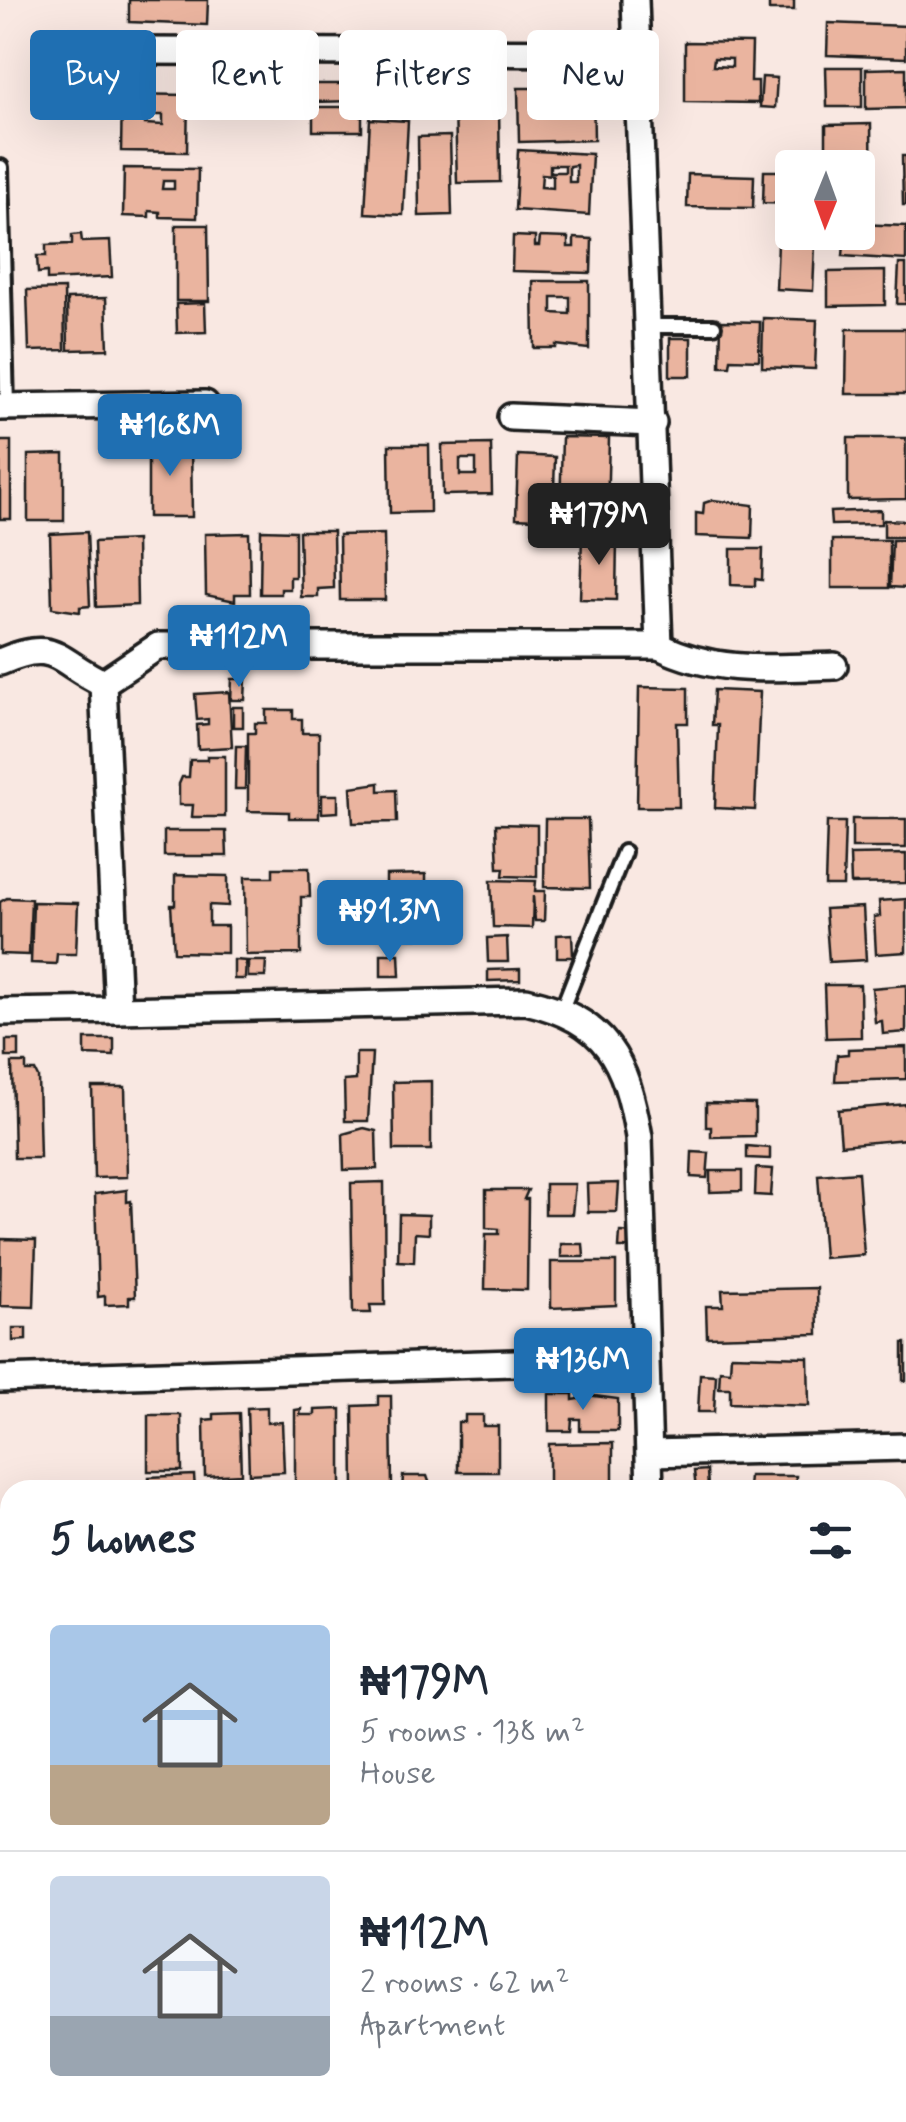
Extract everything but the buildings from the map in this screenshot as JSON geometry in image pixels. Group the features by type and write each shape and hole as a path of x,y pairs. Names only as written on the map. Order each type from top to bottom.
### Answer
{"street":[{"path":"635,30 636,0"},
{"path":"156,51 527,53"},
{"path":"638,120 659,646"},
{"path":"4,407 205,404"},
{"path":"511,417 653,423"},
{"path":"103,683 158,646 659,646 693,662 739,669 834,666"},
{"path":"0,662 34,649 52,651 103,683"},
{"path":"103,683 118,1010"},
{"path":"0,1012 526,1001 562,1008 585,1022 605,1043 630,1083 639,1137 650,1480"},
{"path":"0,1379 645,1359"},
{"path":"650,1453 906,1447"}],"lane":[{"path":"1,167 4,407"},
{"path":"649,326 714,326"},
{"path":"562,1008 624,852"}]}
